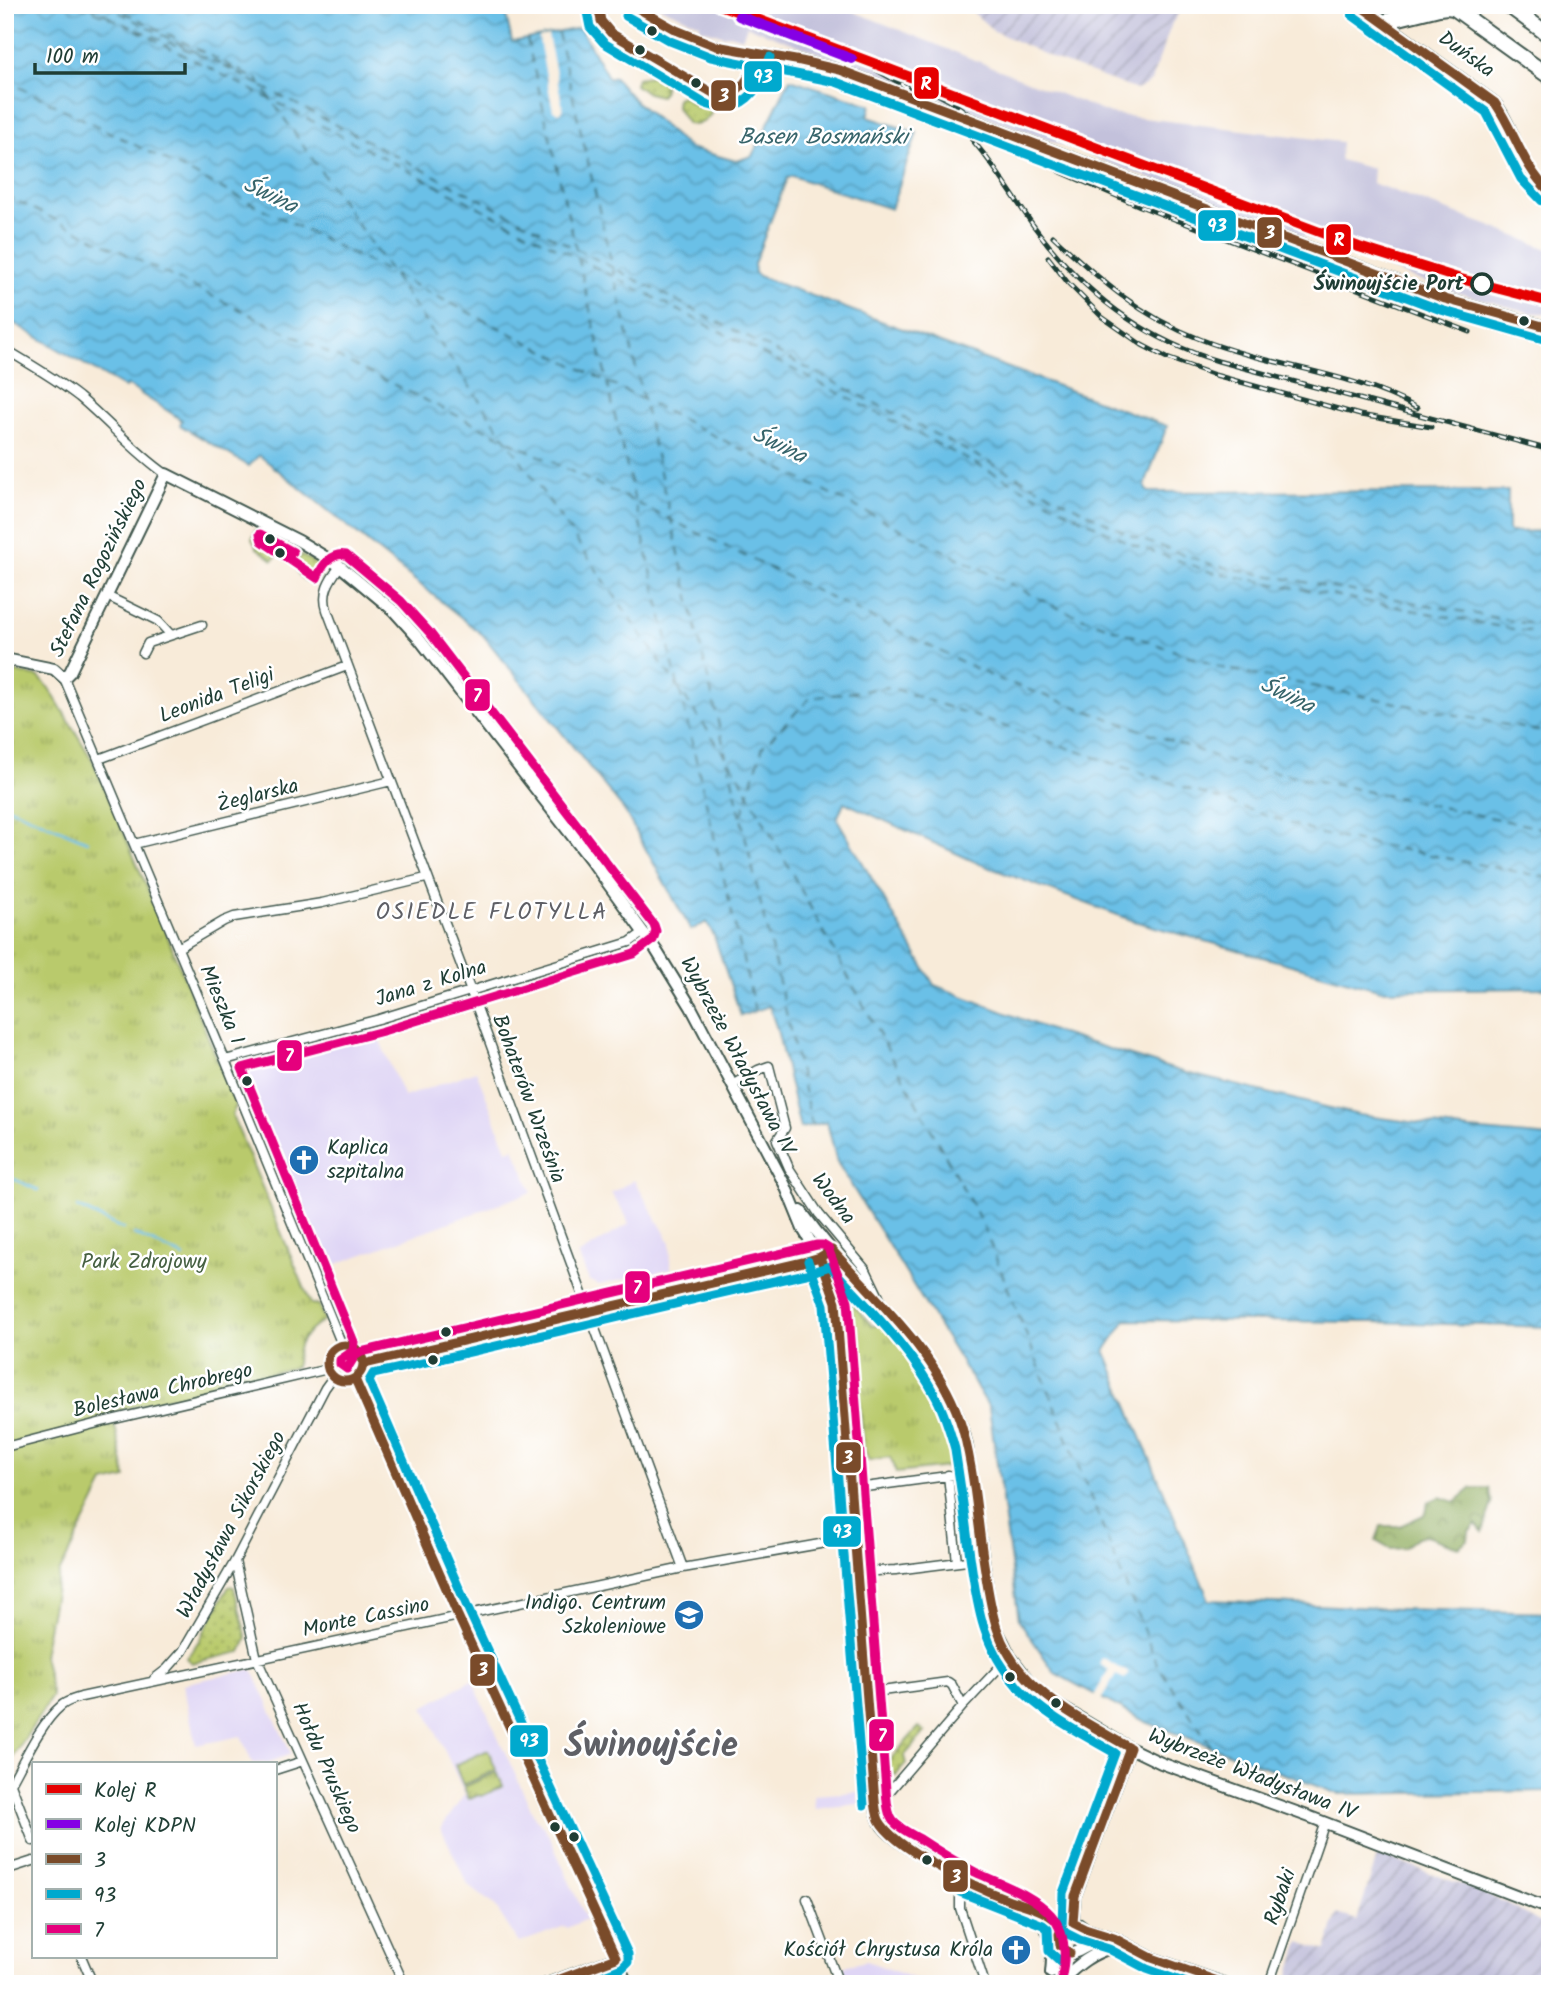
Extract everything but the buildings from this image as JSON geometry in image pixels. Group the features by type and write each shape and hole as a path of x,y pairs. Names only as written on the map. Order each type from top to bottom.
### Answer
{"highway":[{"name":"Duńska","path":"1359,5 1383,22"},
{"path":"1508,5 1550,36"},
{"path":"1383,22 1439,8 1454,8 1550,77"}],"street":[{"path":"598,5 601,21 611,33 710,93 722,97 732,94 746,79 757,62 758,54"},
{"path":"632,5 692,38 724,48 801,61 840,71 1445,299 1550,328"},
{"name":"Duńska","path":"1383,22 1495,103 1506,118 1529,170 1550,192"},
{"name":"Wybrzeże Władysława IV","path":"5,349 80,398 166,474 299,541 340,566 394,610 420,640 644,932 691,1007 791,1197 803,1229 820,1257 836,1301 878,1819 888,1833 945,1870 1009,1900"},
{"name":"Stefana Rogozińskiego","path":"64,678 70,672 166,474"},
{"name":"Bohaterów Września","path":"340,566 326,587 324,598 347,666 683,1568"},
{"path":"107,596 158,621 172,635"},
{"path":"143,653 148,643 202,625"},
{"path":"5,659 54,669 64,678"},
{"name":"Leonida Teligi","path":"99,759 347,666"},
{"name":"Mieszka I","path":"64,678 342,1345"},
{"name":"Żeglarska","path":"134,844 391,781"},
{"path":"178,948 234,917 322,903 426,878"},
{"name":"Jana z Kolna","path":"225,1060 340,1030 470,991 630,942 644,932"},
{"name":"Wodna","path":"732,1085 769,1066 785,1128 777,1140 781,1153 819,1214 866,1270 884,1307"},
{"name":"Wybrzeże Władysława IV","path":"791,1197 831,1250 884,1307 925,1357 949,1395 964,1429 991,1613 1010,1656 1033,1686 1049,1699 1129,1748 1161,1763 1550,1907"},
{"path":"364,1364 820,1257 831,1250"},
{"path":"836,1301 844,1291 863,1286"},
{"path":"342,1345 359,1350 364,1364 362,1372 355,1379 341,1381 330,1373 327,1363 334,1348 342,1345"},
{"name":"Bolesława Chrobrego","path":"5,1447 102,1422 330,1373"},
{"name":"Władysława Sikorskiego","path":"152,1681 183,1651 235,1561 326,1388 330,1373"},
{"path":"355,1379 458,1616 627,1984"},
{"path":"850,1489 971,1473"},
{"path":"948,1475 957,1562"},
{"name":"Monte Cassino","path":"5,1794 43,1729 62,1704 81,1697 683,1568 854,1538"},
{"path":"857,1572 983,1559"},
{"name":"Hołdu Pruskiego","path":"235,1561 257,1659 404,1984"},
{"path":"876,1804 1010,1656"},
{"path":"866,1693 948,1682 963,1706"},
{"path":"1049,1978 1060,1945 1059,1934 1068,1926 1075,1896 1129,1748"},
{"path":"276,1770 303,1761"},
{"path":"11,1784 32,1838"},
{"name":"Rybaki","path":"1269,1984 1325,1822"},
{"path":"5,1870 32,1861"},
{"path":"965,1881 960,1899 961,1912 985,1984"},
{"path":"807,1899 839,1984"},
{"path":"1009,1900 1037,1907 1068,1926 1082,1926 1114,1938 1152,1958"},
{"path":"1009,1900 1042,1920 1053,1956 1049,1978"},
{"path":"1086,1929 1086,1947"},
{"path":"1060,1945 1073,1954 1095,1944 1152,1958 1227,1984"},
{"path":"1063,1981 1094,1953 1111,1948"},
{"path":"1063,1981 1073,1954"},
{"path":"82,1958 93,1984"},
{"path":"546,1984 616,1958"}],"shaded area":[{"path":"655,5 837,5 1110,114 1341,142 1340,160 1373,169 1372,183 1550,250 1550,313 1532,313 1440,288 747,26 742,38 730,34 724,36 699,28 700,24"},
{"path":"967,5 1185,5 1172,23 1151,81 1137,90 1059,61 994,31"},
{"path":"374,1027 404,1097 476,1071 507,1150 514,1148 532,1192 323,1269 239,1071 243,1062"},
{"path":"634,1180 670,1242 671,1269 599,1285 589,1280 578,1255 629,1224 611,1193"},
{"path":"252,1669 291,1754 270,1762 252,1762 241,1736 196,1745 183,1684"},
{"path":"472,1680 535,1818 544,1826 586,1919 519,1943 495,1906 468,1885 441,1828 465,1794 424,1707"},
{"path":"858,1792 859,1804 815,1809 814,1795"},
{"path":"1378,1854 1507,1903 1539,1922 1550,1921 1550,1984 1290,1984 1288,1979 1300,1942 1326,1951 1337,1914 1357,1920"},
{"path":"867,1961 929,1984 850,1984 843,1966"}],"green space":[{"path":"658,75 663,79 664,85 660,96 635,85 637,78"},
{"path":"683,96 694,105 709,109 711,114 705,121 696,125 688,124 676,106 677,98"},
{"path":"256,530 284,544 286,548 282,555 278,554 273,560 257,548 252,539"},
{"path":"301,555 322,566 320,574 323,577 311,581 301,577 297,567"},
{"name":"Park Zdrojowy","path":"5,669 39,677 49,688 93,761 236,1106 232,1115 311,1304 319,1305 324,1320 302,1339 297,1351 296,1367 112,1412 126,1478 104,1483 59,1573 43,1655 52,1696 5,1770"},
{"path":"853,1304 872,1326 888,1327 937,1393 956,1432 959,1450 956,1466 896,1473 890,1457 869,1460 864,1450"},
{"path":"345,1351 356,1358 357,1363 350,1374 345,1375 334,1368 333,1363 340,1352"},
{"path":"1472,1488 1489,1488 1492,1502 1483,1532 1476,1524 1469,1531 1468,1540 1458,1547 1426,1536 1418,1537 1404,1548 1390,1549 1376,1541 1381,1526 1400,1526 1426,1514 1428,1502 1440,1497 1455,1502"},
{"path":"229,1586 234,1587 247,1639 241,1652 192,1663 187,1658"},
{"path":"919,1727 925,1732 904,1756 906,1764 896,1775 890,1772 888,1762"},
{"path":"488,1750 496,1770 463,1785 455,1765"},
{"path":"497,1772 503,1786 469,1799 464,1787"}],"water":[{"path":"5,5 504,5 512,42 580,28 609,79 614,77 635,101 689,148 736,161 752,156 790,79 871,105 868,117 917,133 891,209 792,176 787,178 754,264 758,276 1167,426 1145,485 1149,492 1508,491 1510,532 1550,531 1550,988 1381,990 1134,921 980,864 844,802 837,819 934,985 1055,1032 1182,1072 1359,1115 1470,1130 1550,1137 1550,1327 1126,1320 1105,1351 1209,1600 1550,1613 1550,1791 1338,1794 1146,1722 1055,1673 1019,1620 989,1407 837,1162 827,1122 800,1128 769,1006 741,1016 707,922 691,930 624,810 483,635 259,455 249,466 180,425 182,420 127,385 125,388 5,318"}],"pier":[{"path":"548,35 563,108 559,113 553,110 540,45 539,37"},
{"path":"1102,1658 1129,1673 1125,1679 1116,1675 1101,1700 1094,1696 1109,1670 1099,1664"}],"waterway":[{"path":"5,806 87,841"},
{"path":"5,1175 38,1190"},
{"path":"77,1207 123,1229"},
{"path":"134,1234 184,1257"}],"ferry route":[{"path":"79,5 257,79 738,774 982,1223 1157,1664 1211,1746"},
{"path":"88,5 112,18"},
{"path":"105,5 199,54"},
{"path":"110,5 243,72"},
{"path":"136,30 1131,544 1211,572 1523,631 1550,630"},
{"path":"558,33 726,756"},
{"path":"527,39 678,686"},
{"path":"223,66 258,84"},
{"path":"5,80 389,272"},
{"path":"263,87 1134,537 1213,565 1524,623 1550,623"},
{"path":"5,195 993,677 1233,763 1550,830"},
{"path":"394,275 1062,610 1222,668 1537,731 1550,730"},
{"path":"812,1125 741,818 763,746 810,698 889,687 1321,834 1550,878"},
{"path":"680,691 755,1011"},
{"path":"728,761 741,817"}],"railway":[{"path":"814,41 914,91 949,117 983,153 1033,225 1071,271 1114,309 1163,339 1218,361 1550,450"},
{"path":"917,83 952,102 1019,150 1063,173 1140,206 1470,332"},
{"path":"1053,236 1121,295 1178,330 1227,348 1365,386 1417,408"},
{"path":"1048,257 1068,283 1102,317 1142,345 1167,358 1215,375 1360,415 1431,427"}],"rail line":[{"name":"R","path":"720,5 1359,247 1461,279 1550,302"},
{"name":"KDPN","path":"739,16 852,59"}],"transit line":[{"name":"3","path":"598,5 601,21 611,33 716,95 732,93 744,84 758,54"},
{"name":"3","path":"632,5 676,30 716,46 840,70 1445,299 1550,328"},
{"name":"3","path":"1359,5 1495,103 1533,172 1550,192"},
{"name":"93","path":"586,7 590,27 604,43 704,103 717,107 739,104 748,98 761,80 770,57"},
{"name":"93","path":"1352,15 1486,112 1521,179 1542,201"},
{"name":"93","path":"626,16 670,41 711,57 836,82 1441,310 1547,340"},
{"name":"7","path":"293,552 260,534 262,541 317,578 324,565 332,558 346,555 401,601 430,633 656,931 653,940 634,954 383,1031 242,1068 354,1342 353,1351 340,1360 340,1364 347,1369 361,1352 817,1245 828,1248 848,1301 890,1814 893,1821 906,1831 968,1868 1031,1898 1045,1909 1056,1922 1063,1938 1064,1958 1060,1984"},
{"name":"3","path":"364,1364 803,1262 832,1250 904,1328 936,1371 949,1394 959,1418 968,1453 992,1612 1009,1654 1029,1680 1052,1700 1130,1748 1075,1896 1073,1923 1114,1938 1152,1958 1226,1984"},
{"name":"3","path":"820,1257 836,1302 875,1805 879,1820 901,1843 937,1866 976,1886 1051,1917 1063,1928 1059,1934 1060,1945 1070,1953"},
{"name":"93","path":"808,1261 824,1305 864,1805"},
{"name":"93","path":"582,1984 622,1968 628,1962 628,1954 469,1611 369,1381 373,1374 806,1274 830,1266 901,1344 942,1410 955,1449 978,1605 995,1655 1018,1687 1040,1707 1115,1753 1063,1893 1062,1928 1080,1940 1109,1949 1147,1969 1189,1984"},
{"name":"3","path":"345,1345 358,1350 363,1363 358,1376 345,1381 332,1376 327,1363 332,1350 345,1345"},
{"name":"3","path":"355,1379 458,1616 616,1958"},
{"name":"93","path":"960,1892 1043,1925 1048,1929 1049,1951 1062,1963"},
{"name":"3","path":"547,1984 616,1958"}],"place":[{"name":"Świnoujście Port","path":"1482,284"},
{"name":"Kaplica szpitalna","path":"304,1160"},
{"name":"Indigo. Centrum Szkoleniowe","path":"689,1615"},
{"name":"Kościół Chrystusa Króla","path":"1016,1950"}],"district":[{"name":"OSIEDLE FLOTYLLA","path":"492,913"},
{"name":"Świnoujście","path":"651,1747"}],"water label":[{"name":"Basen Bosmański","path":"823,138"},
{"name":"Świna","path":"270,196"},
{"name":"Świna","path":"779,446"},
{"name":"Świna","path":"1287,696"}]}
